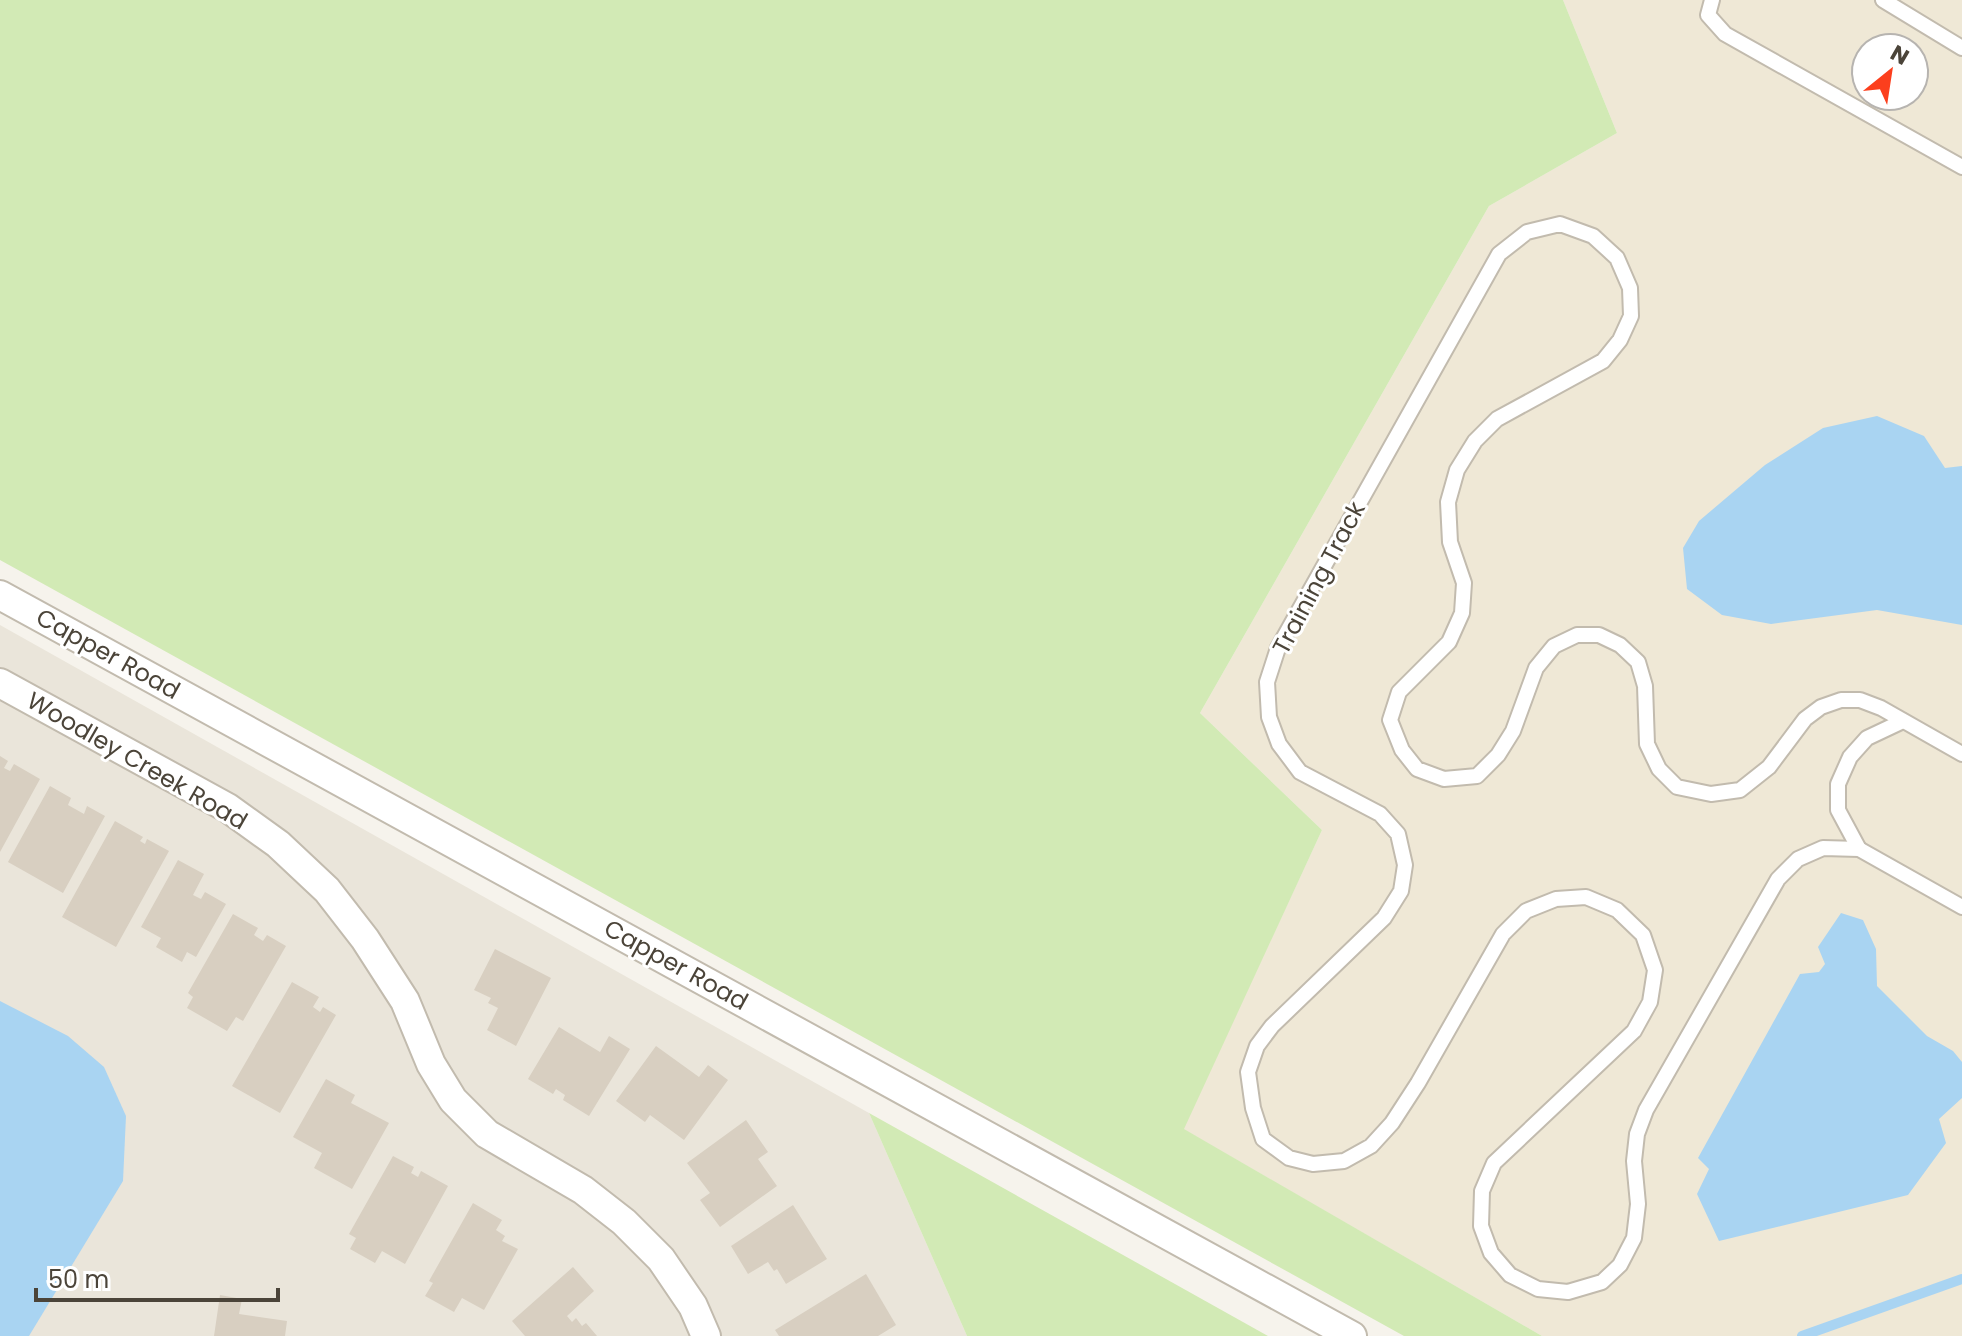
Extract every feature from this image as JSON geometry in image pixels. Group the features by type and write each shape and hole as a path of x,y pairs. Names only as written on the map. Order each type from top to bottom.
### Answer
{"street":[{"name":"Capper Road","path":"0,595 1352,1336"},
{"name":"Woodley Creek Road","path":"0,683 228,808 278,844 327,890 365,939 405,1001 431,1064 453,1100 487,1134 583,1190 624,1222 661,1259 693,1306 706,1336"}],"lane":[{"path":"1712,0 1708,15 1725,34 1962,167"},
{"path":"1883,0 1962,48"},
{"name":"Training Track","path":"1859,849 1823,848 1798,859 1778,879 1646,1110 1637,1134 1634,1161 1638,1204 1634,1238 1620,1265 1602,1282 1568,1292 1538,1289 1510,1275 1491,1253 1481,1226 1482,1191 1494,1163 1634,1031 1650,1002 1655,970 1643,935 1617,910 1586,897 1556,899 1526,911 1503,934 1418,1083 1392,1123 1371,1146 1344,1161 1313,1164 1289,1158 1263,1139 1253,1108 1248,1072 1257,1046 1272,1026 1384,918 1401,891 1405,865 1398,834 1380,814 1300,772 1279,744 1269,717 1267,682 1278,648 1499,254 1527,232 1560,224 1593,236 1617,258 1630,288 1631,316 1620,340 1603,361 1497,419 1475,441 1457,470 1448,502 1450,542 1464,583 1462,613 1449,642 1399,692 1390,720 1402,750 1417,769 1444,779 1477,776 1498,755 1513,731 1536,668 1554,646 1577,635 1599,635 1620,645 1638,662 1645,686 1647,744 1659,769 1677,787 1711,794 1740,790 1769,767 1805,719 1821,707 1841,700 1860,700 1881,708 1962,754"},
{"path":"1903,721 1867,738 1850,757 1838,784 1838,810 1859,849 1962,907"}],"shaded area":[{"path":"1563,0 1962,0 1962,1336 1542,1336 1183,1129 1322,830 1200,713 1489,206 1617,133"},
{"path":"0,625 869,1113 967,1336 0,1336"}],"green space":[{"path":"0,0 1563,0 1617,133 1489,206 1200,713 1322,830 1184,1129 1542,1336 1404,1336 0,560"},
{"path":"869,1113 1268,1336 967,1336"}],"water":[{"path":"1877,416 1924,436 1945,468 1962,466 1962,625 1877,610 1771,624 1722,615 1687,589 1683,548 1699,521 1765,465 1823,428"},
{"path":"1841,913 1863,920 1876,949 1877,986 1927,1036 1953,1051 1962,1062 1962,1098 1939,1119 1946,1143 1908,1195 1719,1241 1697,1194 1709,1169 1698,1158 1800,974 1819,972 1825,964 1818,947"},
{"path":"0,1001 68,1036 104,1067 126,1116 123,1181 29,1336 0,1336"}],"building":[{"path":"0,756 8,761 4,768 10,771 14,764 40,779 0,852"},
{"path":"50,786 71,798 68,805 84,814 87,806 105,816 63,893 8,862"},
{"path":"115,821 143,837 140,841 145,844 147,839 169,851 116,947 62,917"},
{"path":"178,860 204,874 193,895 201,899 205,892 226,904 196,957 187,952 182,962 156,947 161,938 141,927"},
{"path":"233,914 258,928 254,935 263,941 267,935 286,946 243,1021 236,1017 227,1031 187,1008 193,997 188,993"},
{"path":"495,949 551,978 516,1046 487,1030 498,1008 488,1003 491,998 474,990"},
{"path":"292,982 319,997 313,1007 320,1012 323,1007 336,1015 280,1113 232,1086"},
{"path":"559,1027 600,1052 609,1036 630,1049 589,1116 563,1100 565,1095 556,1089 553,1094 528,1079"},
{"path":"656,1046 699,1077 708,1065 728,1080 684,1140 650,1115 645,1122 616,1101"},
{"path":"326,1079 355,1095 351,1103 389,1123 352,1189 314,1168 322,1153 293,1137"},
{"path":"746,1120 768,1152 758,1159 777,1186 720,1227 700,1200 710,1193 687,1163"},
{"path":"393,1156 414,1167 411,1173 418,1177 421,1171 448,1186 405,1264 382,1251 375,1263 350,1249 356,1238 349,1234"},
{"path":"473,1203 502,1220 496,1230 505,1236 502,1241 518,1249 484,1310 462,1298 454,1312 425,1296 433,1283 429,1281"},
{"path":"793,1205 827,1259 786,1284 777,1269 774,1271 768,1262 748,1274 731,1246"},
{"path":"573,1267 594,1291 567,1316 572,1322 576,1318 582,1326 586,1323 597,1336 525,1336 512,1321"},
{"path":"866,1274 896,1325 878,1336 779,1336 775,1330"},
{"path":"220,1295 242,1299 239,1314 287,1321 285,1336 214,1336"}],"waterway":[{"path":"1802,1336 1962,1279"}]}
